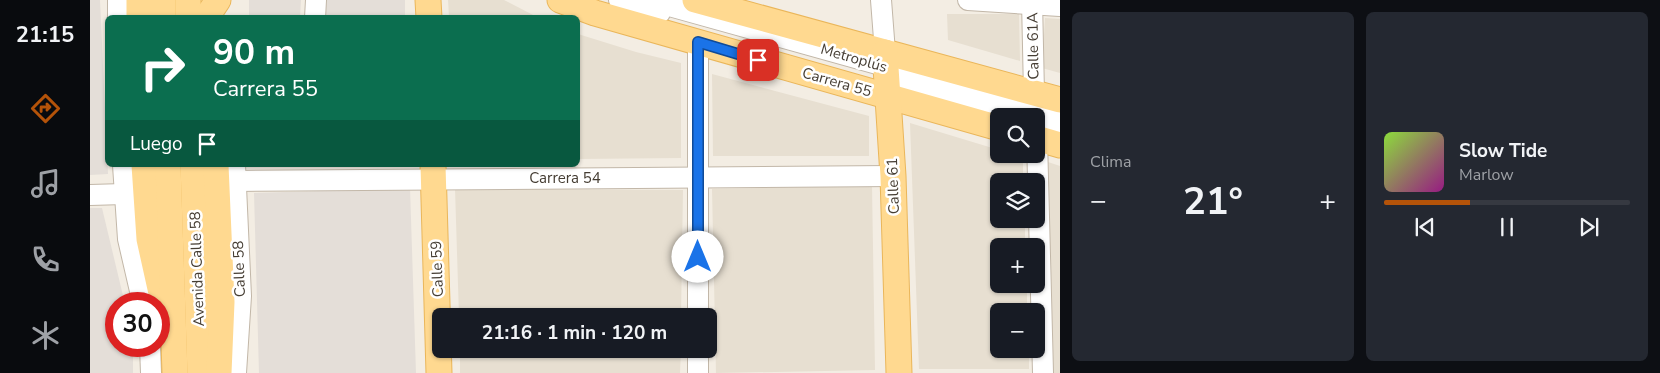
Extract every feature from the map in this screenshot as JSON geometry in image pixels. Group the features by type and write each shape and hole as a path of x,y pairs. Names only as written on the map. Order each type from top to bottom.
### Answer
{"main road":[{"path":"139,0 139,15"},
{"path":"163,0 163,15"},
{"path":"188,0 208,11"},
{"path":"428,0 429,15"},
{"name":"Carrera 55","path":"560,0 595,13 698,42 886,73 1034,93 1060,100"},
{"name":"Carrera 55","path":"697,0 886,73 990,124"},
{"name":"Calle 61","path":"886,73 893,176 899,373"},
{"path":"144,167 149,239 155,292"},
{"name":"Avenida Calle 58","path":"164,292 168,167"},
{"name":"Avenida Calle 58","path":"193,167 200,373"},
{"path":"216,167 222,302 219,373"},
{"name":"Calle 59","path":"434,172 439,373"},
{"name":"Avenida Calle 58","path":"167,357 175,373"}],"street":[{"path":"118,0 118,15"},
{"path":"315,15 316,0"},
{"name":"Metroplús","path":"619,0 886,73 1060,115"},
{"name":"Metroplús","path":"648,0 886,73 990,109"},
{"name":"Calle 61","path":"881,0 886,73"},
{"path":"968,0 1032,2 1060,6"},
{"name":"Calle 61A","path":"1032,2 1034,93"},
{"path":"698,42 698,308"},
{"path":"1043,373 1046,135"},
{"path":"123,167 128,240 140,292"},
{"name":"Carrera 54","path":"236,173 434,172 698,178 893,176"},
{"name":"Calle 58","path":"236,173 241,296 236,373"},
{"path":"90,195 124,194"},
{"path":"151,373 158,357"},
{"path":"698,358 698,373"}],"shaded area":[{"path":"90,0 100,0 105,109 105,167 108,167 108,174 90,175"},
{"path":"249,0 301,0 300,15 249,15"},
{"path":"326,0 405,0 405,15 324,15"},
{"path":"448,0 504,0 533,15 449,15"},
{"path":"947,14 1019,14 1020,61 948,40"},
{"path":"1045,18 1060,19 1060,73 1042,68"},
{"path":"580,35 636,52 681,63 681,158 580,159"},
{"path":"712,74 869,116 869,156 713,156"},
{"path":"910,123 990,147 990,163 1023,163 1023,173 990,173 990,228 1025,228 1025,238 990,238 990,293 1027,293 1027,303 990,303 990,358 1029,358 1029,369 919,369"},
{"path":"1048,162 1060,166 1060,373 1053,373"},
{"path":"872,186 875,370 716,373 717,308 715,308 712,189"},
{"path":"410,188 416,373 259,373 254,193"},
{"path":"455,189 683,190 681,308 459,308"},
{"path":"90,208 102,208 122,292 105,292 105,357 133,357 133,373 90,373"},
{"path":"460,358 681,358 680,373 460,373"}],"route":[{"path":"698,257 698,42 758,60"}]}
